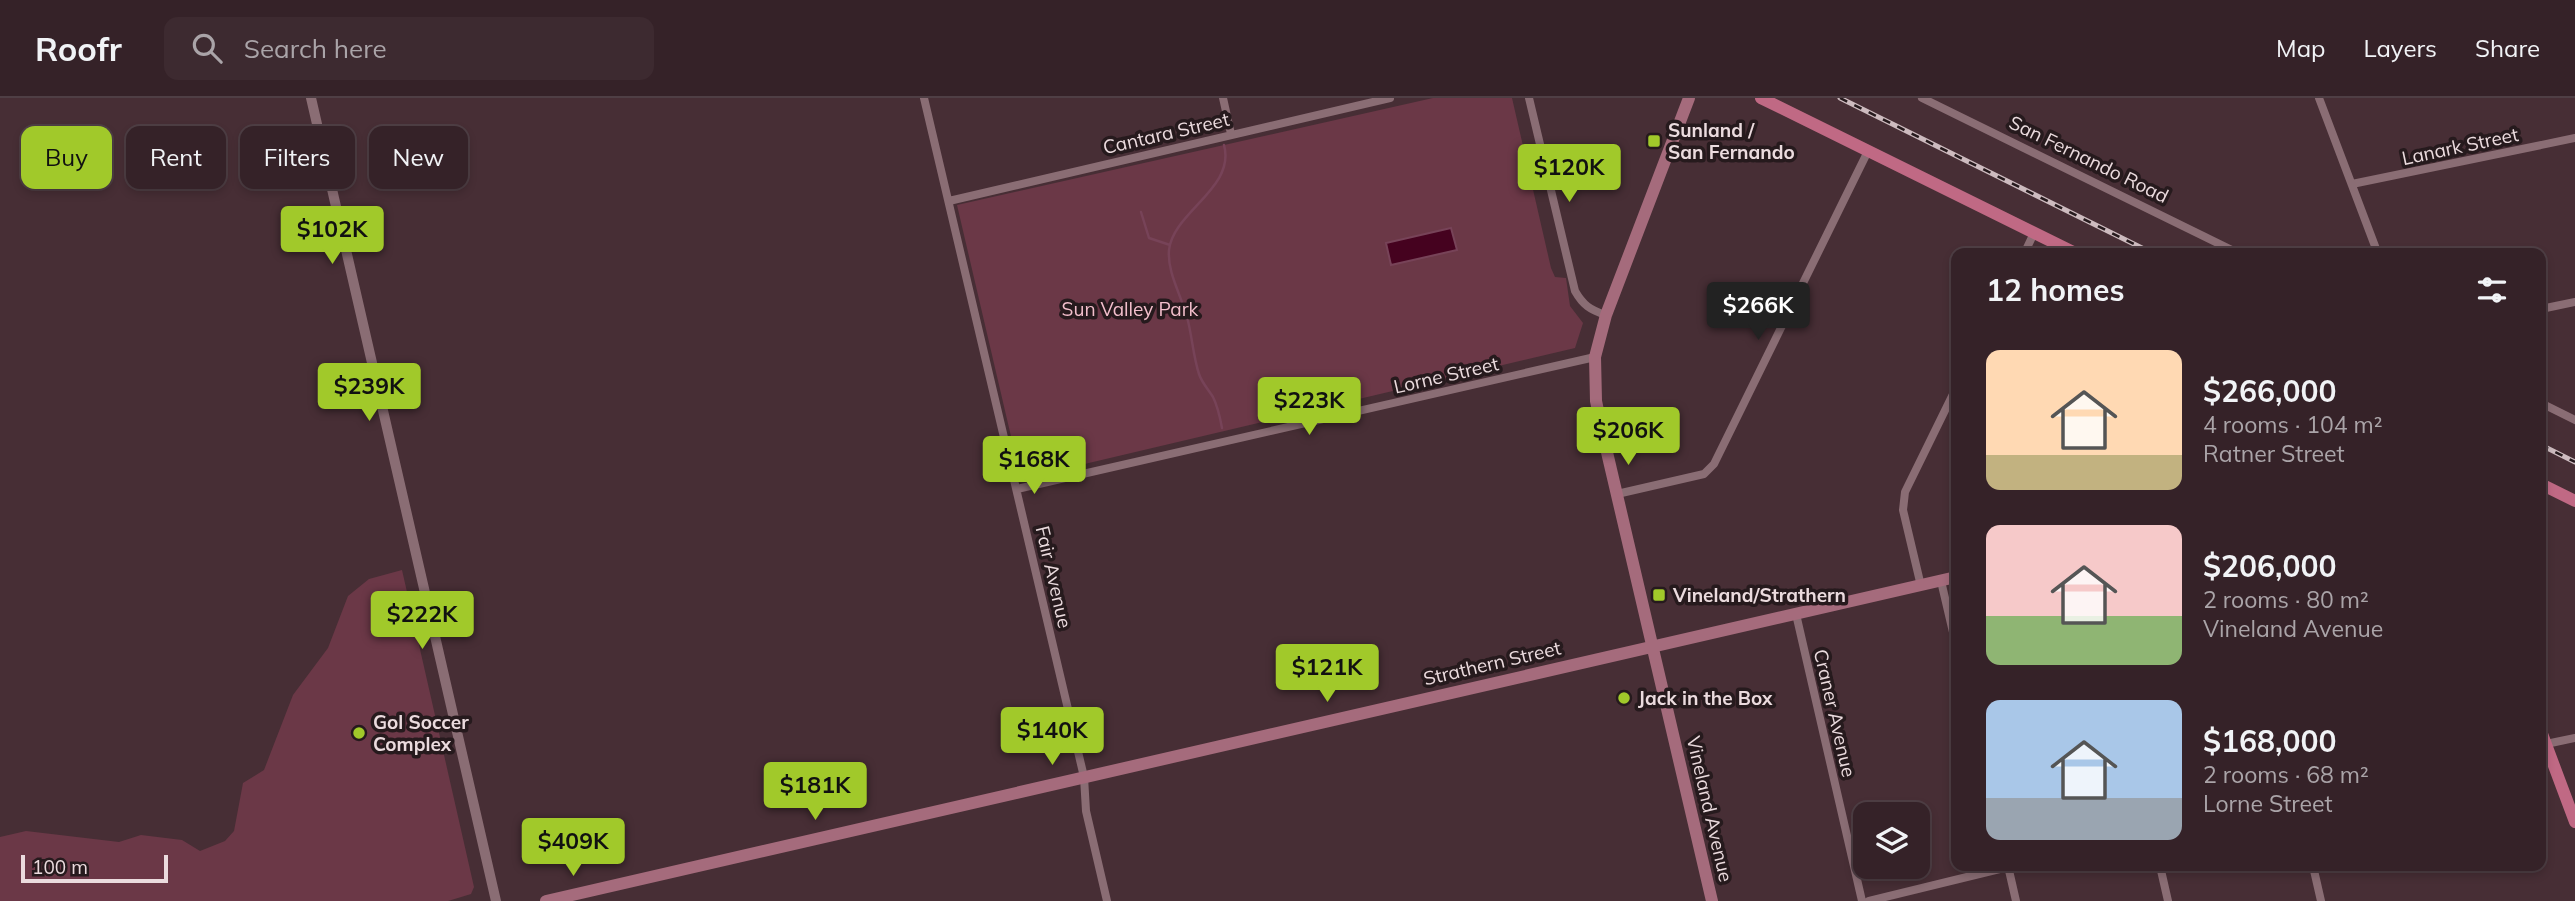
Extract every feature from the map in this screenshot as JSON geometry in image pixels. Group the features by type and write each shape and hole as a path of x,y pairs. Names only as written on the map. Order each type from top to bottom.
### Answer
{"main road":[{"name":"Vineland Avenue","path":"1689,98 1606,315 1595,356 1596,401 1712,901"},
{"path":"1761,98 2065,248"},
{"path":"2546,486 2575,501"},
{"name":"Strathern Street","path":"546,901 1951,578"},
{"path":"2546,744 2575,822"}],"street":[{"path":"312,98 496,901"},
{"name":"Fair Avenue","path":"925,98 1084,777 1086,811 1107,901"},
{"path":"1223,98 1231,134"},
{"name":"Cantara Street","path":"949,201 1364,101 1390,98"},
{"path":"1529,98 1575,290 1591,310 1606,315"},
{"name":"San Fernando Road","path":"1922,98 2228,248"},
{"path":"2319,98 2376,248"},
{"name":"Lanark Street","path":"2352,184 2575,138"},
{"path":"1617,494 1704,474 1714,464 1868,151"},
{"path":"2027,248 2034,233"},
{"path":"2546,308 2575,302"},
{"name":"Lorne Street","path":"1017,489 1595,356"},
{"path":"1921,586 1903,510 1905,492 1951,398"},
{"path":"2546,406 2575,420"},
{"path":"1941,581 1951,624"},
{"name":"Craner Avenue","path":"1796,614 1862,901"},
{"path":"2546,744 2575,738"},
{"path":"1869,901 1993,871"},
{"path":"2011,871 2017,901"},
{"path":"2161,871 2168,901"},
{"path":"2314,871 2321,901"}],"green space":[{"name":"Sun Valley Park","path":"1433,98 1512,98 1551,268 1555,277 1566,278 1570,306 1583,323 1575,348 1021,479 957,205"},
{"name":"Gol Soccer Complex","path":"402,570 474,887 471,894 448,901 0,901 0,837 26,831 119,842 141,835 182,840 200,851 225,841 234,831 243,783 264,770 293,695 328,648 348,596 369,579"}],"shaded area":[{"path":"1451,228 1457,250 1391,265 1386,243"}],"waterway":[{"path":"1222,428 1215,401 1199,374 1187,317 1170,267 1169,250 1173,236 1181,224 1221,174 1225,160 1224,145"},
{"path":"1141,212 1149,238 1170,245"}],"railway":[{"path":"1840,98 2142,248"},
{"path":"2546,448 2575,462"}],"place":[{"name":"Sunland / San Fernando","path":"1654,141"},
{"name":"Vineland/Strathern","path":"1659,595"},
{"name":"Jack in the Box","path":"1624,698"},
{"name":"Gol Soccer Complex","path":"359,733"}]}
